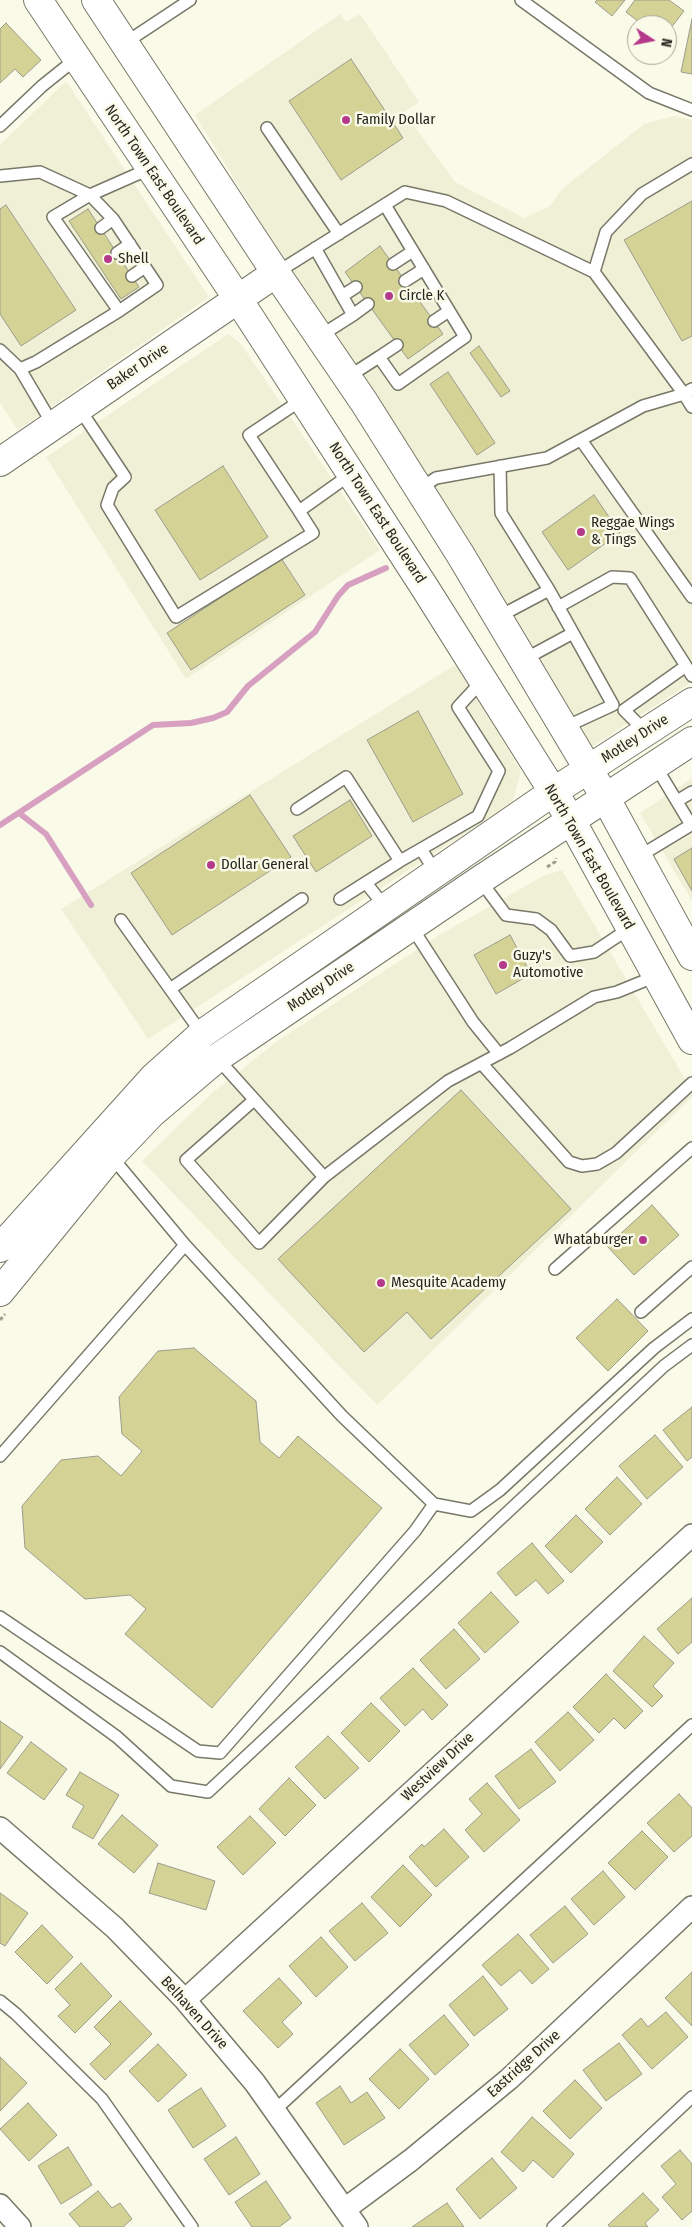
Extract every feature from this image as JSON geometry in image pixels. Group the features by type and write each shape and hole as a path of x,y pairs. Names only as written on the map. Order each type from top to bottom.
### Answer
{"main road":[{"name":"North Town East Boulevard","path":"38,0 238,299 425,588 571,820 692,1040"},
{"path":"96,0 276,273 348,377 419,489 605,797 689,944"},
{"name":"Baker Drive","path":"0,462 276,273"},
{"name":"Motley Drive","path":"0,1248 153,1078 202,1034 553,792 692,702"},
{"name":"Motley Drive","path":"3,1302 111,1156 152,1113 217,1058 411,926 692,741"},
{"path":"202,1034 217,1058"}],"street":[{"name":"Westview Drive","path":"185,2000 692,1534"},
{"name":"Belhaven Drive","path":"0,1828 115,1928 185,2000 275,2110 357,2227"},
{"name":"Eastridge Drive","path":"345,2208 411,2160 509,2079 692,1907"},
{"path":"0,2205 20,2227"}],"lane":[{"path":"125,43 190,0"},
{"path":"521,0 649,93 692,110"},
{"path":"0,126 42,86 77,58"},
{"path":"268,128 339,234"},
{"path":"594,272 606,232 642,194 692,164"},
{"path":"118,311 110,292 76,242 53,217 90,195 150,169"},
{"path":"0,176 40,172 90,195 113,219 157,285 36,362 20,368"},
{"path":"276,273 405,192 446,201 594,272 688,392 692,407"},
{"path":"379,357 398,384 465,337 385,205"},
{"path":"101,228 113,219"},
{"path":"117,252 130,244"},
{"path":"314,248 353,315"},
{"path":"393,264 413,251"},
{"path":"132,276 145,267"},
{"path":"405,280 424,269"},
{"path":"342,296 356,287"},
{"path":"320,336 368,304"},
{"path":"434,321 449,311"},
{"path":"348,377 397,345"},
{"path":"0,350 20,368 53,425"},
{"path":"419,489 436,478 547,458 643,406 688,392"},
{"path":"79,408 125,477 113,488 108,504 176,617 313,534 250,435 303,399"},
{"path":"581,440 692,597"},
{"path":"500,466 501,513 549,590 613,704 624,710 646,732"},
{"path":"299,511 351,474"},
{"path":"558,607 612,577 630,578 689,671 624,710"},
{"path":"498,618 549,590"},
{"path":"523,660 573,633"},
{"path":"340,899 421,848 478,816 499,771 458,707 482,681"},
{"path":"563,728 613,704"},
{"path":"638,857 691,825 655,765"},
{"path":"297,809 346,777 400,861"},
{"path":"677,801 692,792"},
{"path":"421,848 436,873"},
{"path":"480,880 506,915 536,919 551,930 570,956 594,952 630,928"},
{"path":"366,882 386,908"},
{"path":"170,989 302,899"},
{"path":"121,920 202,1034"},
{"path":"411,926 473,1022 499,1054"},
{"path":"254,1100 186,1160 259,1243 324,1177 417,1103 448,1081 482,1064 594,997 617,992 656,976"},
{"path":"217,1058 324,1177"},
{"path":"482,1064 569,1162 582,1166 597,1164 616,1153 692,1082"},
{"path":"555,1269 692,1148"},
{"path":"111,1156 185,1245 342,1416 434,1504 471,1511 500,1490 654,1348 692,1319"},
{"path":"0,1456 185,1245"},
{"path":"641,1312 692,1267"},
{"path":"0,1652 117,1737 171,1786 208,1792 664,1366 692,1345"},
{"path":"0,1618 198,1751 220,1753 408,1539 434,1504"},
{"path":"275,2110 692,1725"},
{"path":"0,2001 16,2014 102,2099 192,2227"},
{"path":"553,2227 692,2097"}],"path":[{"path":"539,871 555,862 557,855"},
{"path":"0,1320 3,1302"}],"shaded area":[{"path":"340,14 346,22 360,14 419,102 404,112 455,182 524,218 550,206 562,189 644,124 674,116 692,120 692,682 585,751 195,115"},
{"path":"66,81 209,297 18,430 0,403 0,145"},
{"path":"228,334 241,344 380,550 186,679 46,457"},
{"path":"458,663 521,772 512,803 148,1039 61,909"},
{"path":"692,778 692,901 640,813"},
{"name":"Mesquite Academy","path":"562,870 692,1091 692,1097 377,1405 142,1161 211,1094 276,1042 436,937 543,876"}],"building":[{"path":"597,0 625,0 612,16 595,2"},
{"path":"635,0 669,0 684,11 677,20 677,15 630,15 626,12"},
{"path":"692,19 692,74 681,72"},
{"path":"6,23 41,60 23,77 15,69 0,83 0,29"},
{"name":"Family Dollar","path":"351,59 403,138 341,180 289,101"},
{"path":"692,201 692,336 682,341 624,240"},
{"path":"6,205 76,310 21,346 0,314 0,209"},
{"name":"Shell","path":"88,209 139,287 121,299 69,221"},
{"name":"Circle K","path":"380,246 443,334 408,359 345,272"},
{"path":"479,346 510,391 501,397 470,353"},
{"path":"448,372 495,443 477,455 430,384"},
{"path":"223,466 268,537 200,580 155,510"},
{"name":"Reggae Wings & Tings","path":"594,495 620,533 568,570 542,532"},
{"path":"281,558 305,595 191,670 167,633"},
{"path":"418,711 463,794 413,822 367,740"},
{"name":"Dollar General","path":"250,795 291,857 172,935 131,873"},
{"path":"350,800 372,836 316,872 293,836"},
{"path":"692,848 692,891 674,859"},
{"name":"Guzy's Automotive","path":"510,935 531,974 496,994 474,955"},
{"path":"461,1090 571,1209 431,1339 407,1312 364,1352 278,1259"},
{"name":"Whataburger","path":"652,1205 679,1235 634,1275 607,1246"},
{"path":"617,1299 648,1331 608,1371 576,1338"},
{"path":"194,1348 256,1401 260,1442 279,1458 298,1436 382,1508 212,1708 125,1634 146,1609 130,1595 85,1599 25,1548 22,1506 61,1460 98,1456 121,1476 142,1451 122,1434 119,1397 158,1351"},
{"path":"692,1407 692,1457 687,1461 663,1430"},
{"path":"655,1435 683,1467 647,1499 619,1466"},
{"path":"617,1477 642,1504 610,1535 585,1509"},
{"path":"576,1515 603,1542 571,1573 545,1546"},
{"path":"532,1543 564,1581 548,1594 536,1580 516,1596 497,1573"},
{"path":"491,1592 519,1622 485,1653 458,1623"},
{"path":"692,1598 692,1642 678,1654 657,1629"},
{"path":"454,1629 480,1659 446,1689 420,1660"},
{"path":"644,1636 674,1663 653,1686 663,1696 652,1707 613,1671"},
{"path":"413,1668 448,1705 432,1720 423,1709 405,1726 380,1698"},
{"path":"606,1674 643,1711 625,1729 614,1718 599,1733 573,1707"},
{"path":"371,1703 400,1731 369,1762 341,1733"},
{"path":"568,1712 594,1740 560,1771 535,1742"},
{"path":"0,1721 23,1737 0,1769"},
{"path":"328,1736 359,1768 325,1799 295,1767"},
{"path":"31,1742 67,1769 44,1800 7,1773"},
{"path":"531,1749 556,1782 519,1809 495,1776"},
{"path":"80,1772 119,1795 93,1839 72,1827 84,1806 66,1795"},
{"path":"289,1778 316,1805 285,1836 259,1809"},
{"path":"487,1783 520,1820 484,1852 465,1830 482,1814 469,1799"},
{"path":"679,1794 692,1808 692,1836 674,1852 647,1823"},
{"path":"122,1815 158,1845 134,1873 98,1844"},
{"path":"250,1816 276,1843 243,1875 217,1847"},
{"path":"444,1829 469,1857 436,1887 409,1857 422,1844 424,1847"},
{"path":"642,1831 668,1857 635,1890 608,1863"},
{"path":"158,1863 215,1881 206,1910 149,1893"},
{"path":"403,1865 432,1895 400,1927 371,1897"},
{"path":"603,1871 625,1897 594,1925 571,1899"},
{"path":"0,1893 28,1913 5,1946 0,1943"},
{"path":"362,1903 388,1933 355,1961 329,1931"},
{"path":"565,1906 588,1934 553,1963 530,1935"},
{"path":"42,1925 73,1957 47,1984 15,1952"},
{"path":"518,1934 549,1969 532,1984 520,1970 501,1986 482,1965"},
{"path":"321,1937 348,1967 316,1997 289,1966"},
{"path":"81,1963 112,1996 75,2033 58,2016 70,2005 55,1989"},
{"path":"692,1972 692,2026 665,1998"},
{"path":"483,1976 508,2009 474,2036 449,2005"},
{"path":"279,1978 302,2003 282,2022 293,2034 278,2048 243,2011"},
{"path":"120,2001 152,2034 105,2080 90,2064 111,2044 94,2027"},
{"path":"666,2012 688,2037 652,2069 622,2035 641,2018 648,2027"},
{"path":"444,2015 469,2045 435,2075 409,2045"},
{"path":"619,2043 642,2074 606,2101 583,2070"},
{"path":"158,2044 187,2075 158,2102 129,2071"},
{"path":"400,2049 429,2079 399,2109 369,2079"},
{"path":"0,2057 27,2083 0,2111"},
{"path":"575,2080 602,2108 570,2139 543,2111"},
{"path":"340,2086 351,2103 367,2092 385,2118 344,2145 316,2103"},
{"path":"201,2088 226,2126 193,2148 168,2110"},
{"path":"28,2103 57,2135 29,2161 0,2129"},
{"path":"532,2117 574,2154 553,2178 533,2160 523,2172 501,2152"},
{"path":"236,2137 260,2174 229,2195 204,2159"},
{"path":"68,2147 92,2185 61,2204 38,2166"},
{"path":"680,2150 692,2164 692,2211 682,2220 662,2197 676,2184 661,2166"},
{"path":"492,2158 517,2188 480,2219 456,2189"},
{"path":"266,2181 291,2218 279,2227 252,2227 235,2202"},
{"path":"98,2191 112,2208 120,2203 132,2219 123,2227 80,2227 69,2214"},
{"path":"643,2193 659,2210 645,2223 648,2227 610,2227 608,2225"},
{"path":"447,2203 464,2227 412,2227"}],"waterway":[{"path":"0,825 153,725 191,723 213,718 227,712 248,686 315,632 338,596 348,585 386,568"},
{"path":"19,813 46,834 91,905"}],"place":[{"name":"Family Dollar","path":"346,120"},
{"name":"Shell","path":"108,259"},
{"name":"Circle K","path":"389,296"},
{"name":"Reggae Wings & Tings","path":"581,532"},
{"name":"Dollar General","path":"211,865"},
{"name":"Guzy's Automotive","path":"503,965"},
{"name":"Whataburger","path":"643,1240"},
{"name":"Mesquite Academy","path":"381,1283"}]}
